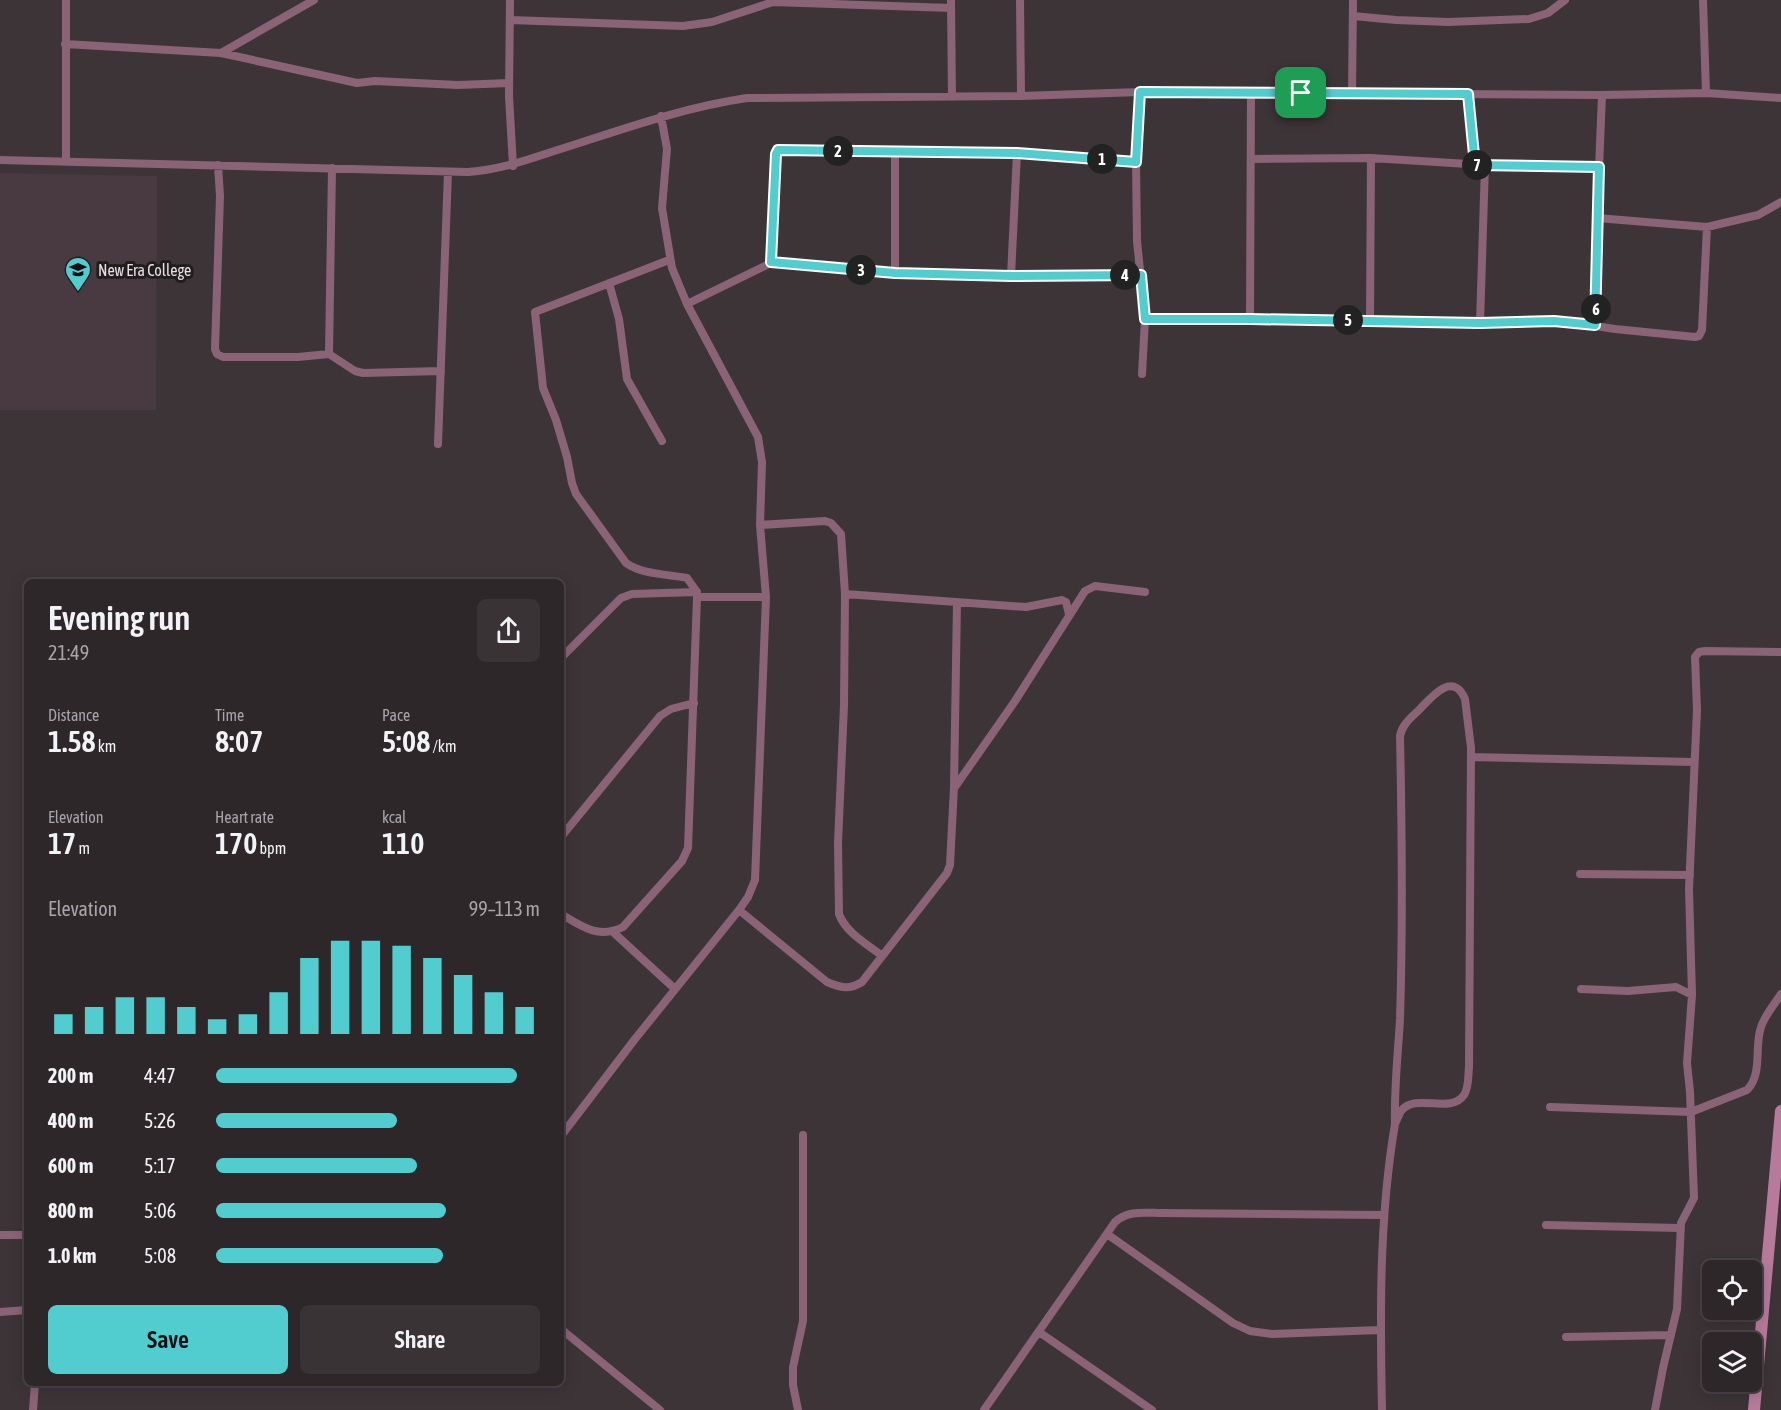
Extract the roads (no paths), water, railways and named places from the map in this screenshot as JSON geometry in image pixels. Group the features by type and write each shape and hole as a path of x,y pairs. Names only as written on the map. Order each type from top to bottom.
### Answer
{"street":[{"path":"66,0 66,162"},
{"path":"221,53 314,0"},
{"path":"510,0 509,83 513,166"},
{"path":"1020,0 1021,96"},
{"path":"1352,94 1353,0"},
{"path":"1353,16 1448,22 1529,19 1548,13 1565,0"},
{"path":"1703,0 1706,93"},
{"path":"510,20 683,26 711,22 772,1 951,4 952,97"},
{"path":"65,44 221,53 357,83 385,81 458,85 509,83"},
{"path":"1140,92 1136,162 1137,240 1145,319 1143,374"},
{"path":"0,160 468,172 513,166 661,116 711,103 747,98 1021,96 1140,92 1602,95 1706,93 1781,98"},
{"path":"1250,319 1251,93"},
{"path":"1468,94 1475,165"},
{"path":"1595,325 1602,95"},
{"path":"564,1132 675,989 740,910 755,880 766,597 760,525 762,462 758,437 687,303 669,260 662,208 667,149 661,116"},
{"path":"771,262 778,150 1017,153 1136,162"},
{"path":"895,152 895,273"},
{"path":"1011,276 1017,153"},
{"path":"1251,159 1371,158 1475,165 1599,167"},
{"path":"1370,320 1371,158"},
{"path":"219,165 215,349 217,354 223,357 298,357 329,354 355,371 363,373 441,371"},
{"path":"1480,323 1485,165"},
{"path":"329,354 332,168"},
{"path":"438,444 448,172"},
{"path":"1597,218 1707,227 1749,218 1781,202"},
{"path":"1145,319 1480,323 1554,321 1690,338 1699,336 1702,330 1707,227"},
{"path":"564,916 587,930 599,933 613,932 623,927 682,861 688,848 697,595 690,579 634,569 626,563 576,494 556,420 543,388 535,312 669,260"},
{"path":"687,303 771,262 895,273 1011,276 1141,275"},
{"path":"609,284 619,319 627,379 662,441"},
{"path":"760,525 825,521 831,523 841,534 845,594 844,705 838,843 839,914 843,924 849,930 882,956"},
{"path":"954,787 1015,701 1085,591 1090,587 1144,592"},
{"path":"564,655 621,598 632,594 766,597"},
{"path":"845,594 1026,607 1062,600 1066,602 1069,614"},
{"path":"740,910 827,982 837,987 853,987 862,982 949,869 954,787 957,602"},
{"path":"1655,1410 1677,1308 1680,1228 1694,1198 1687,1063 1692,995 1690,875 1697,710 1696,654 1705,651 1781,652"},
{"path":"1382,1410 1380,1330 1383,1215 1395,1124 1394,1088 1400,999 1401,730 1436,693 1446,687 1455,688 1463,693 1467,707 1471,757 1470,1028 1467,1089 1464,1096 1453,1103 1422,1103 1407,1106 1402,1110 1395,1124"},
{"path":"564,833 660,716 670,709 694,703"},
{"path":"1471,757 1694,762"},
{"path":"1580,874 1690,875"},
{"path":"613,932 675,989"},
{"path":"1676,987 1691,976"},
{"path":"1581,989 1628,991 1676,987 1692,995"},
{"path":"1550,1107 1691,1112 1747,1090 1752,1085 1755,1074 1761,1027 1781,994"},
{"path":"1754,1410 1781,1111"},
{"path":"798,1410 793,1385 793,1367 803,1321 803,1135"},
{"path":"984,1410 1122,1216 1129,1214 1383,1215"},
{"path":"1546,1225 1680,1228"},
{"path":"1107,1234 1233,1323 1250,1331 1272,1334 1380,1330"},
{"path":"0,1235 24,1235"},
{"path":"0,1312 24,1310"},
{"path":"564,1331 660,1410"},
{"path":"1039,1332 1152,1410"},
{"path":"1566,1337 1671,1335"},
{"path":"33,1410 35,1386"}],"place":[{"name":"New Era College","path":"78,293"}]}
